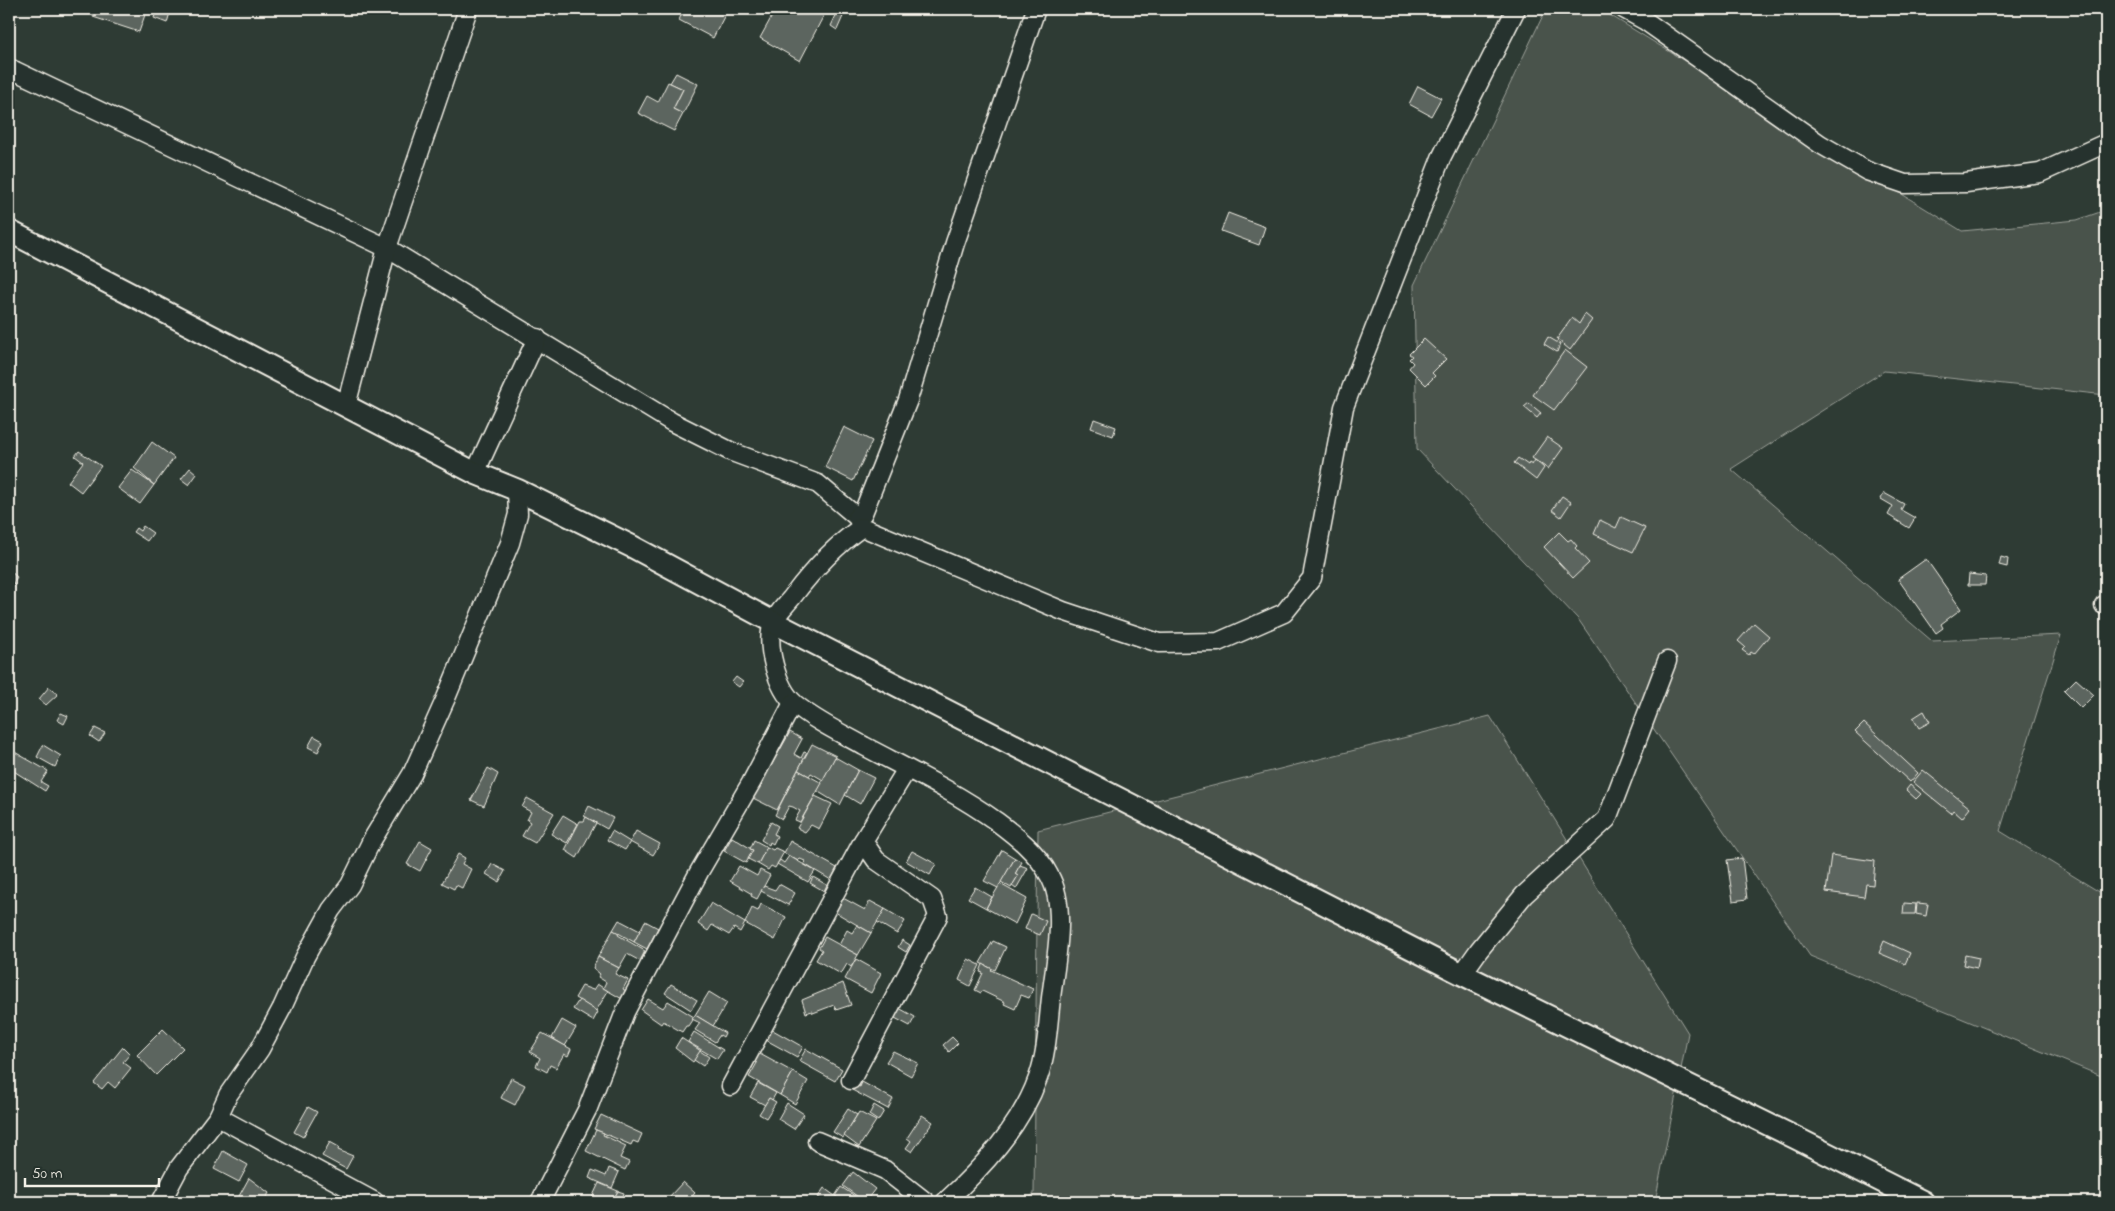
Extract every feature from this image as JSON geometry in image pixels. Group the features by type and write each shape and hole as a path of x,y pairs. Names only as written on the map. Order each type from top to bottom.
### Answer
{"main road":[{"path":"9,231 475,473 517,490 633,547 773,622 1462,974 1923,1202"}],"street":[{"path":"346,406 387,248 468,9"},
{"path":"945,1202 970,1180 1001,1142 1026,1105 1039,1077 1046,1038 1058,935 1056,896 1050,876 1036,855 1010,831 946,788 838,732 793,703 777,675 769,650 773,622 806,578 852,534 863,514 908,400 956,243 1036,9"},
{"path":"9,68 387,248 672,422 732,452 818,484 859,522 1063,611 1159,644 1218,642 1284,613 1312,578 1344,407 1441,158 1516,9"},
{"path":"1624,9 1644,20 1820,144 1867,171 1905,184 1966,183 2040,173 2106,143"},
{"path":"475,473 536,338"},
{"path":"162,1202 179,1168 218,1117 228,1095 260,1049 323,924 350,885 372,840 412,774 446,698 510,543 518,514 517,490"},
{"path":"1462,974 1524,895 1607,819 1667,661"},
{"path":"540,1202 588,1108 625,1012 793,703"},
{"path":"731,1086 863,841 907,769"},
{"path":"851,1080 938,916 932,899 876,860 863,841"},
{"path":"218,1117 375,1202"},
{"path":"816,1141 885,1170 926,1202"}],"shaded area":[{"path":"1546,9 1600,9 1962,231 2077,220 2106,210 2106,395 1884,371 1731,469 1932,641 2061,635 2000,831 2106,896 2106,1078 1810,956 1578,619 1417,449 1414,285"},
{"path":"1490,716 1688,1033 1655,1202 1023,1202 1034,1194 1038,830"}],"building":[{"path":"96,9 147,9 139,32 93,17"},
{"path":"157,9 171,9 167,23 154,18"},
{"path":"684,9 728,9 713,38 679,20"},
{"path":"776,9 813,9 824,15 800,61 760,38"},
{"path":"838,11 844,14 837,30 831,26"},
{"path":"676,73 698,84 683,114 673,109 683,89 670,83"},
{"path":"668,82 683,89 673,109 683,114 674,131 638,113 647,96 658,102"},
{"path":"1418,86 1441,98 1431,116 1409,104"},
{"path":"1228,213 1265,227 1259,245 1221,231"},
{"path":"1585,314 1592,320 1570,350 1557,339 1572,318 1579,324"},
{"path":"1548,337 1560,344 1557,352 1544,344"},
{"path":"1424,339 1446,359 1432,373 1435,376 1426,385 1409,368 1413,363 1409,359 1412,356 1409,354"},
{"path":"1565,350 1587,367 1554,410 1533,395"},
{"path":"1529,403 1541,413 1537,418 1524,407"},
{"path":"1094,419 1116,427 1113,436 1091,428"},
{"path":"844,427 872,441 853,481 825,467"},
{"path":"1547,437 1563,448 1548,469 1532,458"},
{"path":"152,442 174,458 154,485 134,468"},
{"path":"79,451 101,466 81,492 68,482 83,462 75,456"},
{"path":"1518,458 1528,465 1529,463 1532,465 1535,460 1544,468 1536,480 1514,463"},
{"path":"190,468 197,474 189,485 181,479"},
{"path":"132,470 154,485 140,504 118,488"},
{"path":"1884,493 1904,504 1901,510 1915,518 1909,528 1888,515 1893,506 1881,499"},
{"path":"1562,496 1571,502 1561,517 1552,510"},
{"path":"1621,517 1645,528 1633,552 1594,534 1600,520 1616,528"},
{"path":"143,526 153,533 147,541 133,532 136,528 140,531"},
{"path":"1559,532 1568,541 1571,539 1577,546 1575,548 1589,563 1573,578 1544,547"},
{"path":"2001,557 2008,559 2007,567 1999,565"},
{"path":"1926,559 1961,609 1941,624 1943,628 1936,633 1898,579"},
{"path":"9,570 17,577 12,589 9,586"},
{"path":"1969,574 1986,576 1985,585 1968,585"},
{"path":"1754,623 1769,636 1754,654 1751,652 1749,655 1742,650 1745,647 1738,641"},
{"path":"736,677 743,682 739,687 732,682"},
{"path":"2076,679 2094,695 2081,708 2064,691"},
{"path":"49,687 58,694 46,705 39,699"},
{"path":"1924,711 1930,722 1919,728 1913,718"},
{"path":"61,713 68,716 64,724 57,720"},
{"path":"1864,723 1918,773 1910,782 1855,732"},
{"path":"95,728 105,733 99,742 90,736"},
{"path":"790,732 802,739 794,754 801,758 804,752 807,753 777,810 753,798"},
{"path":"314,736 323,741 318,752 308,747"},
{"path":"812,744 836,756 823,780 811,773 809,776 798,770"},
{"path":"43,745 61,756 55,767 37,757"},
{"path":"11,750 48,771 41,782 48,786 45,791 9,768 9,753"},
{"path":"835,757 858,770 840,805 817,791"},
{"path":"488,768 498,774 484,806 471,800"},
{"path":"798,770 822,783 800,822 795,820 800,811 793,807 789,806 782,819 775,815"},
{"path":"858,770 874,778 860,804 845,795"},
{"path":"1923,770 1970,808 1962,818 1953,810 1951,813 1913,782"},
{"path":"1910,785 1921,794 1916,799 1906,790"},
{"path":"815,796 832,804 819,829 811,825 805,832 797,828"},
{"path":"527,798 554,813 535,843 522,836 530,822 527,820 531,812 522,807"},
{"path":"589,806 613,818 607,829 584,816"},
{"path":"563,815 578,824 567,843 551,834"},
{"path":"586,817 596,823 577,858 565,850 580,821 584,821"},
{"path":"771,822 778,826 774,834 777,836 773,844 770,842 769,845 761,840"},
{"path":"612,831 630,842 625,850 607,840"},
{"path":"636,831 660,844 653,855 630,842"},
{"path":"732,837 753,850 746,863 724,851"},
{"path":"754,840 767,847 758,864 748,859 753,850 750,849"},
{"path":"420,841 432,848 420,871 407,864"},
{"path":"790,841 837,868 831,880 804,864 805,861 800,859 798,861 784,853"},
{"path":"767,847 784,852 775,868 771,866 768,870 758,864"},
{"path":"1002,850 1015,858 998,888 984,881"},
{"path":"912,851 936,864 930,875 906,861"},
{"path":"458,854 465,858 462,864 471,869 462,888 456,885 454,889 442,883"},
{"path":"1831,855 1875,861 1873,885 1866,884 1864,897 1826,892"},
{"path":"789,856 815,871 808,882 777,864 780,860 784,863"},
{"path":"1015,858 1022,862 1015,874 1018,876 1011,888 1001,882"},
{"path":"1742,858 1747,899 1733,901 1727,860"},
{"path":"492,864 505,871 499,882 486,874"},
{"path":"1020,865 1028,868 1016,889 1012,886 1018,876 1015,874"},
{"path":"739,866 757,876 760,870 770,875 757,899 730,881"},
{"path":"813,877 827,885 824,891 810,883"},
{"path":"779,884 795,893 788,905 761,891 764,886 775,890"},
{"path":"1000,884 1027,899 1015,924 986,908"},
{"path":"975,887 992,897 986,908 968,898"},
{"path":"843,898 865,910 870,901 885,909 871,933 835,912"},
{"path":"711,903 745,923 740,932 734,928 729,935 712,925 708,931 698,924"},
{"path":"1904,903 1916,904 1915,914 1903,914"},
{"path":"1917,903 1928,904 1926,916 1916,914"},
{"path":"761,904 786,917 775,940 745,923 752,908 758,911"},
{"path":"885,909 905,921 897,934 877,922"},
{"path":"1031,914 1046,921 1040,935 1025,929"},
{"path":"619,920 640,931 634,942 613,930"},
{"path":"645,921 658,928 647,949 634,942"},
{"path":"857,925 871,933 858,955 839,945 847,930 852,933"},
{"path":"613,930 645,951 640,961 627,954 619,968 598,957"},
{"path":"825,937 858,955 851,967 847,964 841,974 816,960 822,950 819,948"},
{"path":"902,940 910,945 906,952 898,947"},
{"path":"993,941 1006,947 995,970 980,963"},
{"path":"1884,941 1910,953 1905,964 1879,953"},
{"path":"1965,955 1979,958 1977,968 1963,965"},
{"path":"598,957 619,968 615,974 628,980 623,989 626,991 624,1000 603,988 606,982 598,977 600,974 593,968"},
{"path":"856,959 881,973 871,993 845,979"},
{"path":"968,959 980,965 970,986 959,980"},
{"path":"983,964 991,970 1033,989 1029,998 1021,995 1015,1009 982,991 981,993 975,990 983,973 980,972"},
{"path":"843,983 851,1005 836,1010 834,1005 813,1013 812,1011 806,1013 802,1000"},
{"path":"597,984 608,991 596,1011 575,998 582,986 593,990"},
{"path":"671,984 697,1000 691,1010 665,993"},
{"path":"709,992 727,1003 713,1026 695,1015"},
{"path":"648,999 663,1008 668,1001 694,1017 682,1032 663,1021 661,1024 641,1010"},
{"path":"579,1000 598,1012 593,1021 573,1009"},
{"path":"899,1008 915,1017 910,1026 893,1017"},
{"path":"695,1015 725,1033 723,1037 720,1035 715,1042 695,1030 700,1023 692,1019"},
{"path":"562,1020 576,1028 565,1046 552,1038"},
{"path":"163,1029 183,1048 156,1075 137,1055"},
{"path":"771,1029 803,1047 797,1057 766,1040"},
{"path":"694,1032 723,1050 717,1059 688,1042"},
{"path":"542,1033 571,1049 568,1056 564,1054 556,1068 550,1065 547,1072 536,1066 540,1058 530,1052"},
{"path":"952,1037 958,1043 949,1052 943,1045"},
{"path":"681,1038 701,1051 693,1062 675,1048"},
{"path":"123,1047 130,1054 123,1062 131,1068 115,1088 108,1082 102,1089 94,1083"},
{"path":"806,1049 842,1069 835,1081 799,1061"},
{"path":"700,1051 709,1057 703,1066 694,1060"},
{"path":"893,1051 918,1063 911,1076 886,1062"},
{"path":"758,1053 793,1072 780,1095 749,1077 757,1063 753,1061"},
{"path":"793,1072 808,1081 795,1104 780,1095"},
{"path":"511,1078 525,1085 515,1105 501,1098"},
{"path":"862,1082 893,1099 888,1109 852,1090 856,1085 860,1087"},
{"path":"758,1083 776,1093 772,1100 769,1098 765,1105 750,1097"},
{"path":"769,1098 776,1102 766,1118 759,1114"},
{"path":"787,1103 804,1114 794,1129 778,1119"},
{"path":"874,1105 884,1111 878,1121 869,1115"},
{"path":"308,1107 317,1112 303,1137 294,1132"},
{"path":"848,1109 857,1115 843,1138 833,1132"},
{"path":"859,1112 876,1121 859,1147 844,1136"},
{"path":"601,1115 642,1134 638,1143 633,1141 631,1145 594,1129"},
{"path":"922,1115 933,1122 912,1152 906,1148 911,1141 907,1138"},
{"path":"596,1130 626,1146 620,1158 629,1162 625,1170 586,1151"},
{"path":"330,1142 339,1147 338,1150 353,1156 346,1169 322,1156"},
{"path":"223,1151 248,1165 239,1182 214,1169"},
{"path":"609,1168 619,1172 612,1188 589,1178 592,1170 606,1176"},
{"path":"853,1172 875,1189 865,1202 843,1186"},
{"path":"249,1178 269,1193 264,1202 246,1202 238,1198"},
{"path":"683,1182 695,1193 687,1202 675,1202 669,1197"},
{"path":"599,1183 618,1191 612,1202 590,1202"},
{"path":"841,1187 864,1202 844,1202 835,1196"},
{"path":"824,1188 844,1202 826,1202 818,1197"},
{"path":"618,1191 624,1193 623,1197 638,1202 612,1202"}]}
